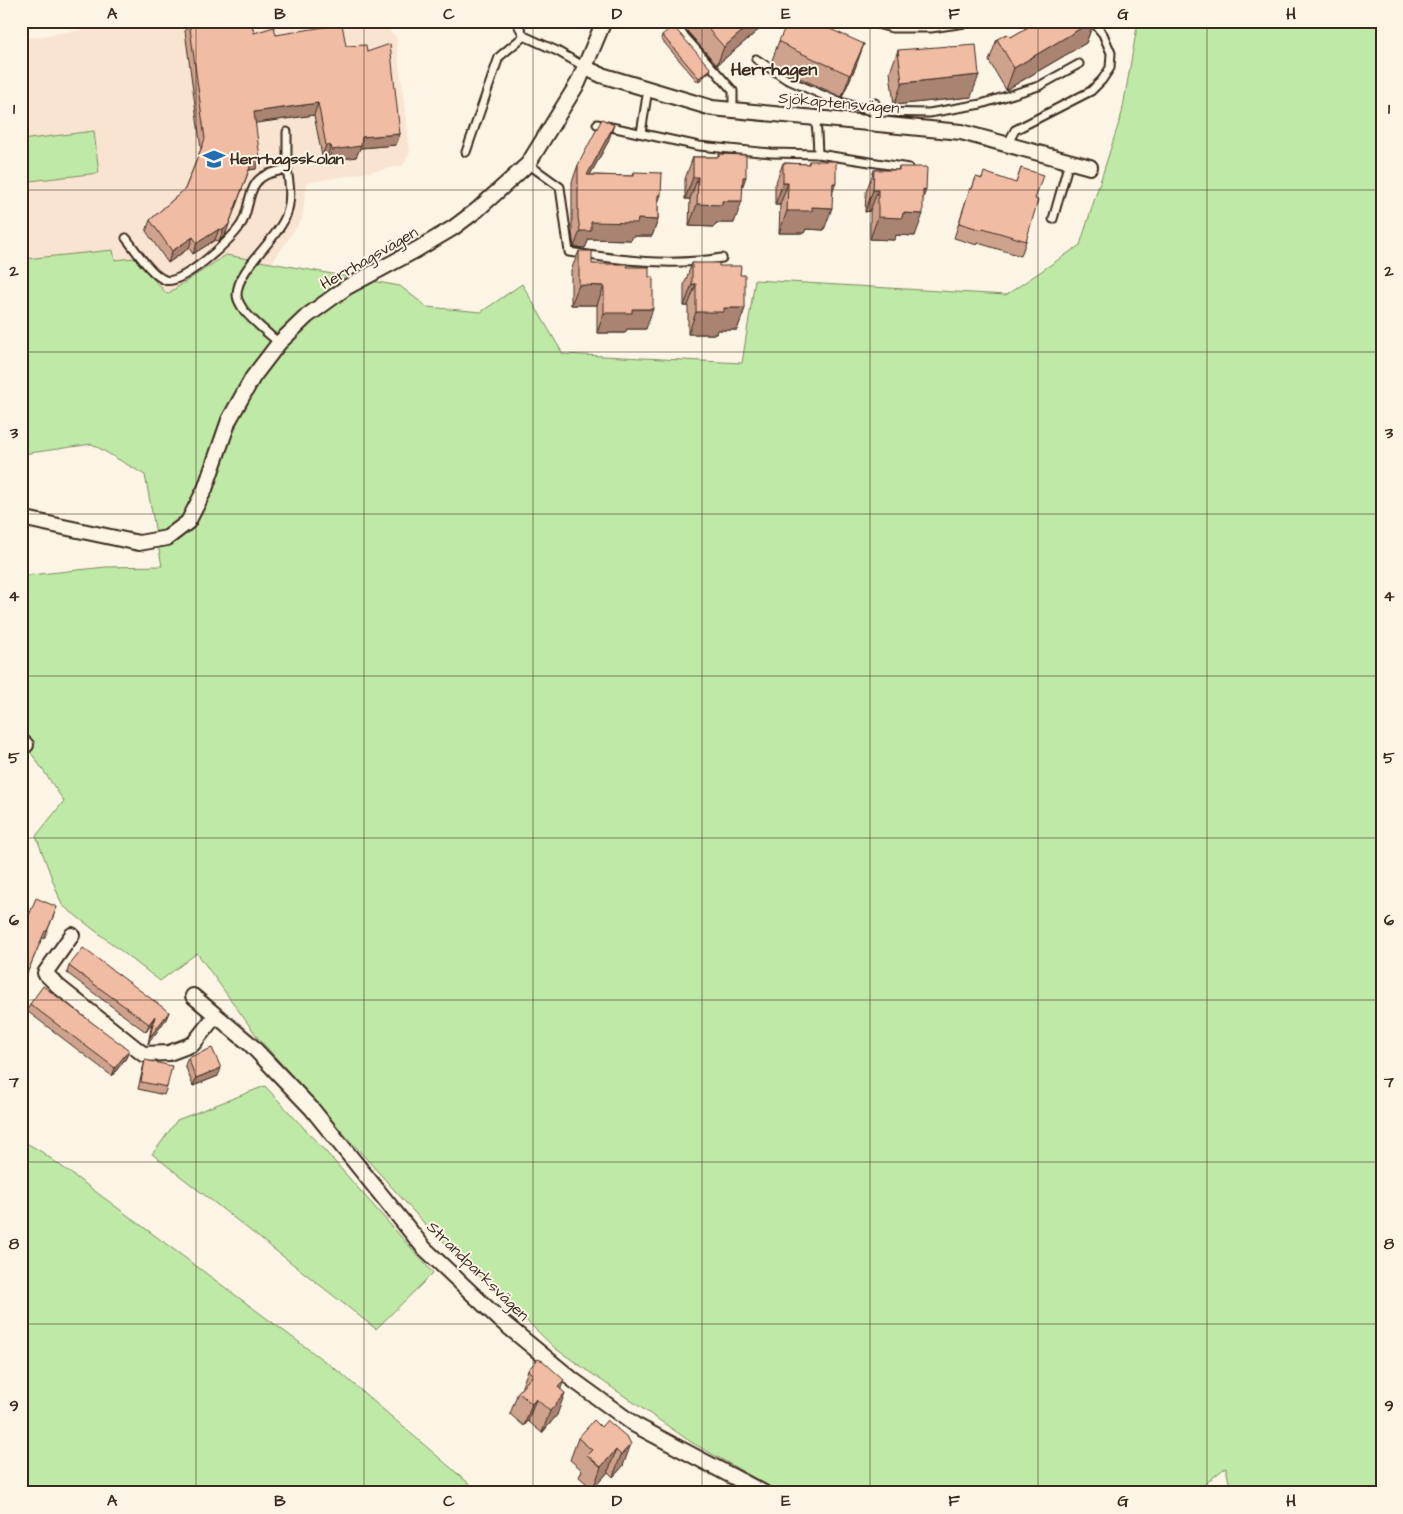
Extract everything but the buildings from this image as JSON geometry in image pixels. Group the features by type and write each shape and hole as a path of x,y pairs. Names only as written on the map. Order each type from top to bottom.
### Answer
{"street":[{"name":"Herrhagsvägen","path":"21,518 139,543 167,538 188,522 205,489 229,420 253,377 279,343 307,316 347,287 453,228 478,210 528,164 586,68 604,21"},
{"name":"Sjökaptensvägen","path":"586,68 601,75 712,108 815,118 874,118 961,132 1090,167"},
{"path":"72,936 45,973 59,988 143,1054 169,1053 193,1044 216,1016"},
{"name":"Strandparksvägen","path":"193,996 250,1044 312,1109 424,1248 500,1320 573,1380 635,1425 764,1493"}],"lane":[{"path":"516,21 524,36 557,50 586,68"},
{"path":"671,21 733,91 733,110"},
{"path":"866,21 892,28 931,28 979,21"},
{"path":"1007,145 1015,130 1091,91 1102,80 1110,68 1111,53 1103,34 1092,21"},
{"path":"466,152 499,57 524,36"},
{"path":"756,59 786,79 874,118 929,113 982,104 1039,86 1079,64"},
{"path":"641,134 648,89"},
{"path":"874,103 874,118"},
{"path":"815,118 818,154"},
{"path":"597,124 699,146 771,153 818,154 909,168"},
{"path":"279,343 244,310 237,296 245,272 276,233 285,218 291,197 287,170 287,132"},
{"path":"1053,218 1069,162"},
{"path":"528,164 560,187 569,252 660,263 706,261 722,258"},
{"path":"126,238 154,273 165,280 173,281 198,267 231,238 242,224 256,182 265,175 287,170"}],"shaded area":[{"name":"Herrhagsskolan","path":"139,21 380,21 396,37 410,152 403,166 307,183 302,219 272,263 226,255 167,294 134,258 115,260 112,250 25,259 21,238 21,39"}],"green space":[{"path":"1138,21 1382,21 1382,1493 1231,1493 1226,1467 1194,1493 781,1493 691,1442 556,1349 423,1222 259,1039 197,953 160,981 62,905 36,836 64,801 21,738 21,576 106,567 162,566 145,475 92,444 23,454 21,456 21,238 25,259 113,250 115,260 134,258 167,294 226,255 400,286 427,307 481,312 522,284 563,354 742,363 755,280 1006,295 1080,245 1122,113"},
{"path":"94,131 99,173 21,182 21,140"},
{"path":"265,1086 433,1273 376,1329 152,1154 177,1120"},
{"path":"21,1140 42,1152 342,1374 480,1493 21,1493"}],"place":[{"name":"Herrhagsskolan","path":"214,159"}],"district":[{"name":"Herrhagen","path":"774,69"}]}
